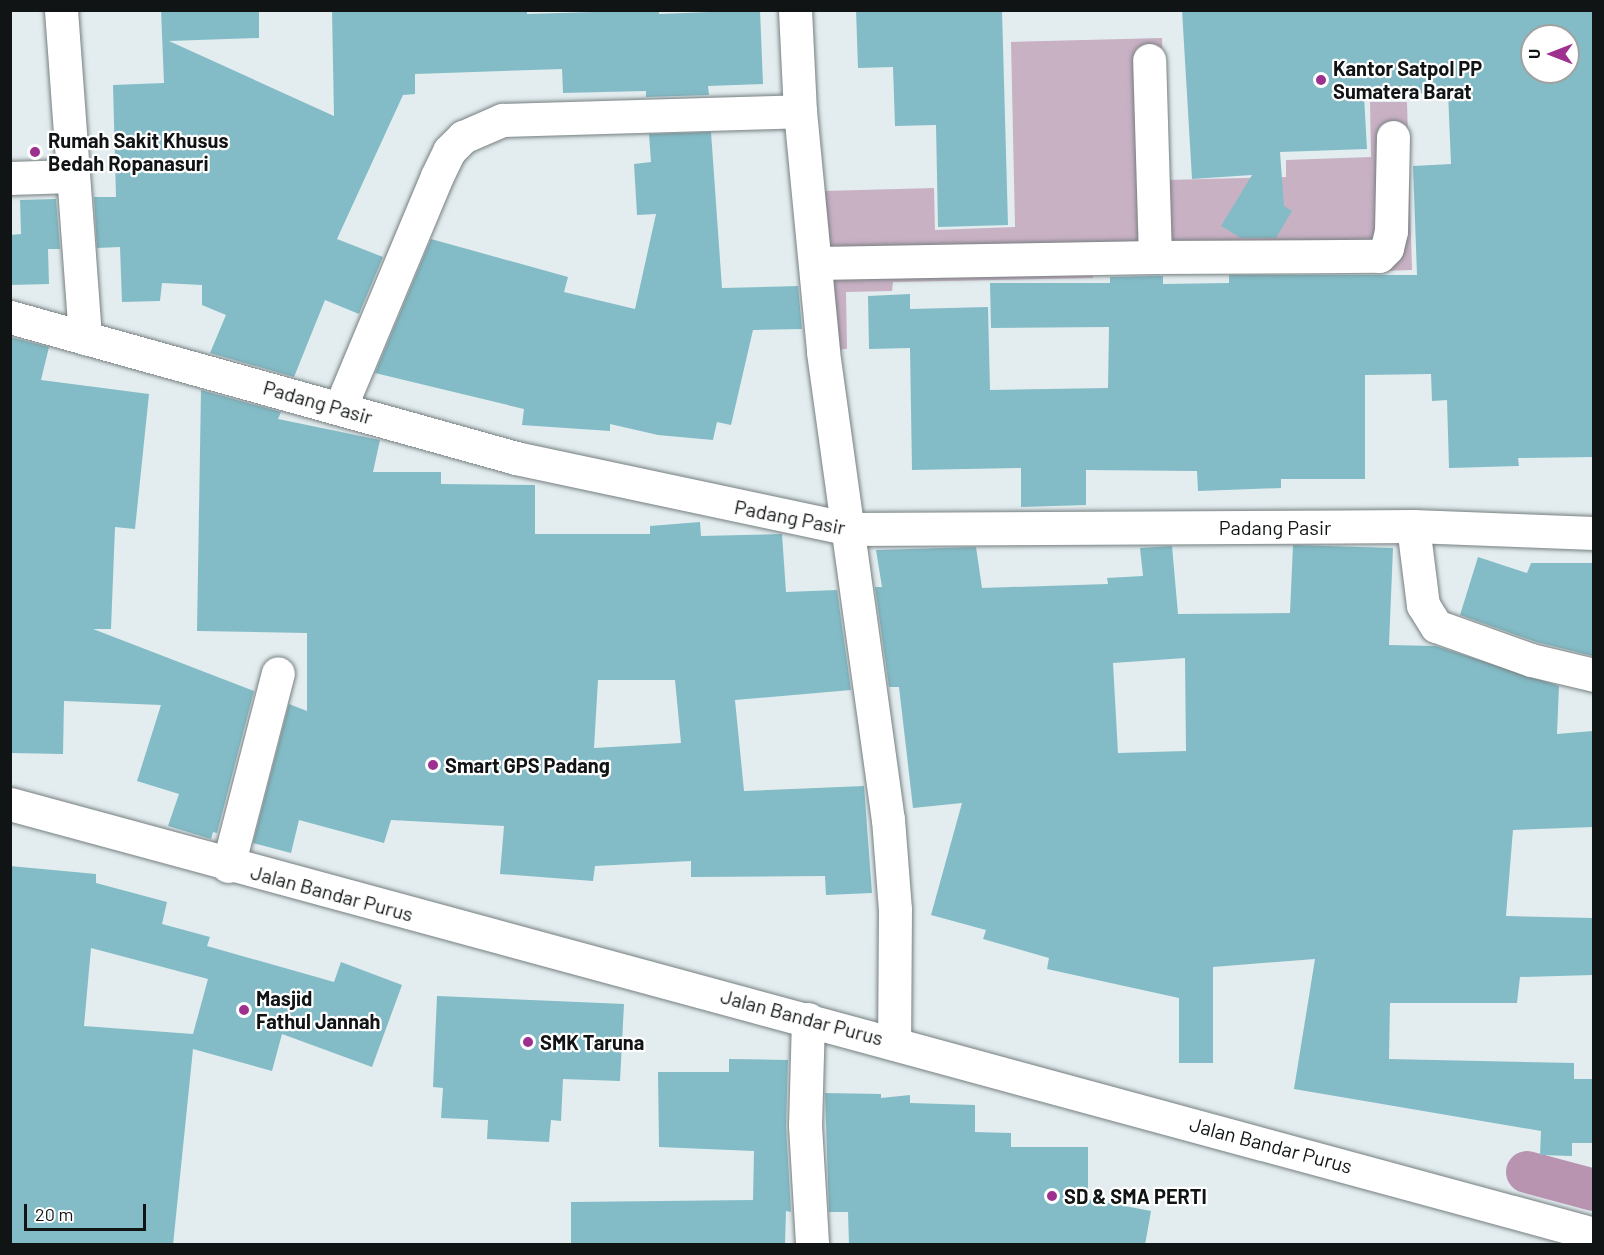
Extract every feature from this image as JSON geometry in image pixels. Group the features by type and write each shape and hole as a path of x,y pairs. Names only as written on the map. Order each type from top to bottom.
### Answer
{"street":[{"path":"61,10 85,338"},
{"path":"795,10 800,111 823,352 849,529 890,843 895,933 894,1041"},
{"path":"1149,60 1155,257"},
{"path":"340,408 437,176 449,151 464,137 502,120 800,111"},
{"path":"816,263 1379,256 1387,248 1391,231 1393,137"},
{"path":"10,178 72,176"},
{"name":"Padang Pasir","path":"10,317 516,458 849,529 1413,526 1593,533"},
{"path":"1413,526 1424,605 1436,626 1531,660 1593,675"},
{"path":"228,866 278,673"},
{"name":"Jalan Bandar Purus","path":"10,804 228,866 894,1041 1593,1234"},
{"path":"808,1019 805,1125 812,1245"}],"shaded area":[{"path":"1162,38 1166,180 1286,177 1286,160 1371,157 1370,102 1407,102 1412,270 1314,273 1314,258 1093,265 1093,278 893,282 892,291 846,292 847,349 827,350 823,191 934,188 935,230 1015,227 1011,42"}],"building":[{"path":"161,10 259,10 259,38 169,41 334,116 332,10 527,10 527,14 659,10 659,14 760,10 763,84 708,86 709,95 646,97 646,91 563,93 562,69 415,74 415,94 403,95 337,239 383,257 359,314 325,300 294,377 210,353 226,315 202,305 202,285 162,283 160,301 122,302 120,247 97,248 94,197 116,197 113,85 164,83"},
{"path":"856,10 1002,10 1008,225 938,227 936,125 895,126 893,67 858,68"},
{"path":"1182,10 1593,10 1593,457 1518,458 1519,466 1449,468 1447,400 1432,401 1431,374 1365,375 1365,479 1281,479 1281,488 1198,491 1197,471 1086,470 1086,505 1021,507 1021,468 912,470 910,348 869,349 868,296 910,294 910,309 988,307 990,390 1108,388 1109,327 991,328 990,283 1110,283 1110,277 1163,276 1163,284 1229,283 1229,275 1417,275 1413,166 1451,164 1448,92 1364,96 1367,149 1280,152 1284,206 1292,211 1276,238 1241,238 1221,226 1252,175 1192,179"},
{"path":"711,132 722,288 798,286 802,329 753,330 731,425 717,422 713,440 658,435 610,424 610,431 522,425 524,409 375,373 431,239 568,277 564,292 635,309 656,214 637,215 634,164 651,162 649,134"},
{"path":"56,199 60,249 48,249 49,284 10,285 10,235 21,234 20,200"},
{"path":"10,337 49,347 41,380 149,394 135,529 115,527 111,629 93,629 254,691 217,833 213,832 211,839 168,826 179,794 137,781 161,705 64,701 63,754 10,753"},
{"path":"201,390 281,412 278,419 380,440 373,472 441,472 441,484 535,485 535,534 650,534 650,526 700,522 701,536 782,534 786,592 837,590 851,690 735,700 744,791 864,786 872,893 826,895 825,876 691,877 691,861 595,866 593,881 500,874 504,826 391,820 384,843 299,820 291,853 253,843 289,704 307,711 307,633 197,631","holes":["598,680 675,680 681,743 594,748"]},
{"path":"1293,545 1393,548 1389,645 1436,646 1559,686 1557,734 1593,731 1593,827 1513,830 1506,916 1593,918 1593,975 1520,977 1517,1003 1390,1003 1389,1059 1574,1063 1574,1079 1593,1079 1593,1143 1572,1143 1572,1156 1540,1155 1541,1131 1294,1089 1315,959 1213,967 1213,1063 1179,1063 1179,998 1047,969 1049,958 983,939 986,930 931,915 962,803 913,808 899,687 889,687 875,587 882,587 876,550 976,547 982,588 1108,584 1107,578 1143,576 1140,548 1172,546 1178,614 1290,613","holes":["1185,658 1186,751 1118,753 1113,663"]},
{"path":"1478,557 1527,573 1531,563 1593,563 1593,656 1536,642 1460,615"},
{"path":"10,866 96,874 96,883 167,902 162,924 210,937 207,946 334,982 341,962 402,985 372,1067 282,1034 272,1071 193,1049 173,1245 10,1245","holes":["91,948 208,979 193,1034 84,1026"]},
{"name":"SMK Taruna","path":"437,996 624,1004 620,1081 563,1079 561,1121 551,1120 549,1142 487,1139 488,1120 441,1118 443,1088 433,1087"},
{"path":"729,1059 788,1060 786,1126 791,1212 786,1211 785,1245 571,1245 571,1202 753,1200 754,1151 659,1147 658,1072 729,1072"},
{"path":"825,1093 881,1094 881,1098 910,1095 910,1103 975,1105 975,1132 1011,1133 1011,1147 1088,1147 1088,1199 1151,1211 1145,1245 849,1245 848,1212 829,1212"}],"waterway":[{"path":"1527,1172 1594,1190"}],"place":[{"name":"Kantor Satpol PP Sumatera Barat","path":"1321,80"},
{"name":"Rumah Sakit Khusus Bedah Ropanasuri","path":"35,152"},
{"name":"Smart GPS Padang","path":"433,765"},
{"name":"Masjid Fathul Jannah","path":"244,1010"},
{"name":"SMK Taruna","path":"528,1042"},
{"name":"SD & SMA PERTI","path":"1052,1196"}]}
